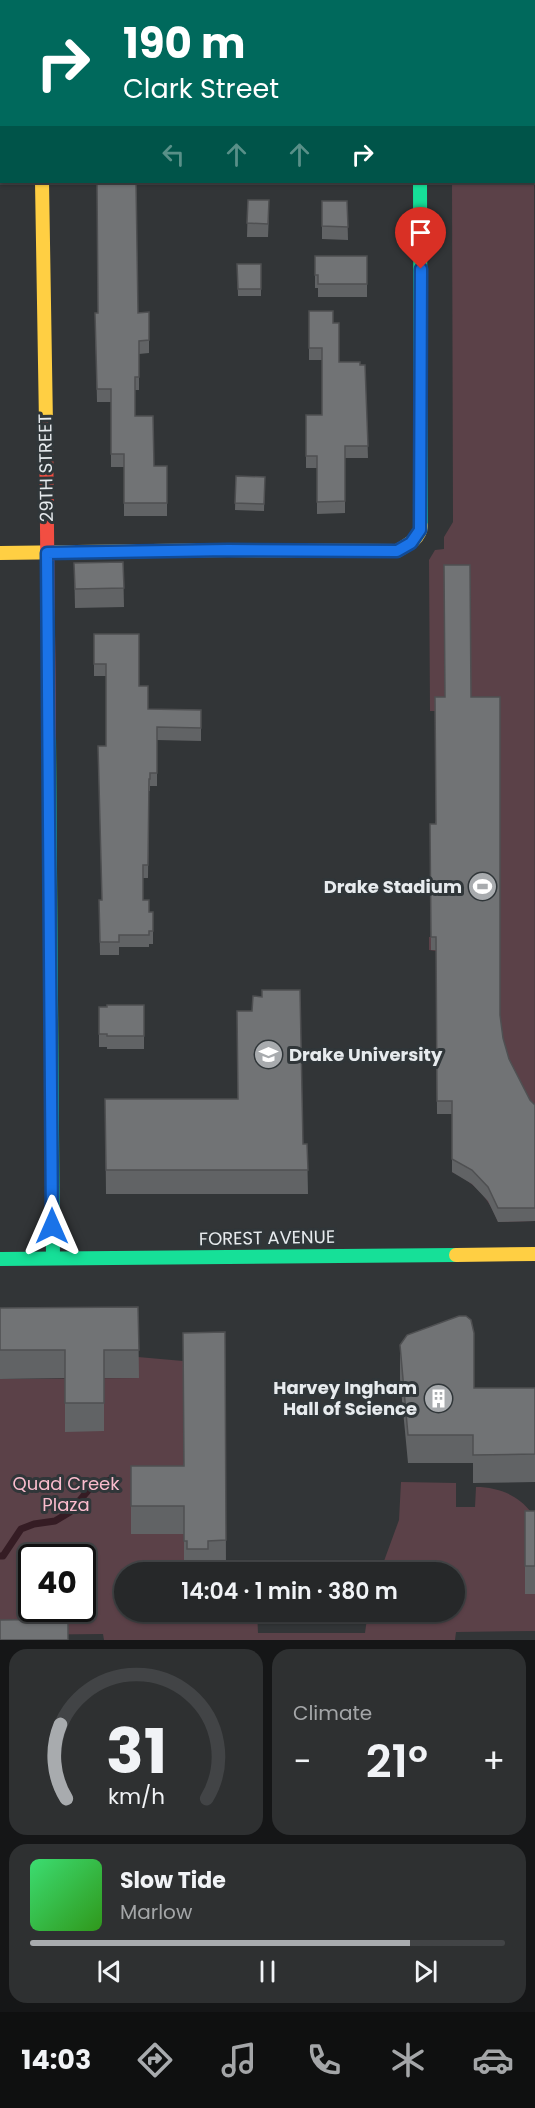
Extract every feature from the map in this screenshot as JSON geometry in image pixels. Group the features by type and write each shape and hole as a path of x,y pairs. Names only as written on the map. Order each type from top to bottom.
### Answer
{"street":[{"name":"29TH STREET","path":"42,183 53,1258"},
{"path":"0,553 228,550 397,551 411,543 420,530 420,183"},
{"name":"FOREST AVENUE","path":"0,1259 535,1254"}],"green space":[{"name":"Drake Stadium","path":"452,183 534,183 535,1221 498,1222 480,1192 468,1181 452,1172 452,1115 436,951 429,950 429,937 431,937 430,837 436,837 435,711 430,711 429,560 435,550 444,549 444,537 453,522"},
{"name":"Quad Creek Plaza","path":"138,1357 183,1361 184,1494 131,1534 184,1534 184,1562 114,1562 114,1622 258,1622 258,1633 365,1633 366,1622 465,1622 465,1562 384,1562 399,1520 401,1482 456,1483 456,1507 475,1507 476,1487 484,1487 500,1490 514,1497 531,1512 525,1593 535,1594 535,1631 456,1632 455,1640 104,1640 103,1634 0,1635 0,1379 138,1378"}],"building":[{"path":"97,183 136,183 138,313 149,312 149,340 139,341 139,377 135,377 135,416 153,416 154,466 167,466 167,503 124,503 124,454 111,454 111,389 97,389 95,313 98,313"},
{"path":"248,200 269,200 268,224 247,223"},
{"path":"322,201 347,201 348,227 322,226"},
{"path":"315,256 367,256 367,284 318,284 318,275 315,275"},
{"path":"237,264 261,264 261,289 238,289"},
{"path":"309,311 333,311 333,323 339,323 339,362 360,362 360,365 365,365 368,446 345,446 345,501 317,502 317,456 306,456 306,415 322,415 322,348 309,348"},
{"path":"236,476 265,477 264,504 235,503"},
{"path":"123,562 124,588 75,589 74,563"},
{"name":"Drake Stadium","path":"444,565 470,565 471,697 500,697 500,1015 509,1059 530,1100 535,1105 535,1208 498,1208 488,1187 472,1170 452,1159 452,1101 437,1101 436,937 431,937 430,824 436,824 435,697 445,697"},
{"path":"94,634 139,634 139,686 148,686 148,709 201,710 201,728 157,727 157,773 150,773 149,779 148,865 143,865 143,900 149,900 149,912 153,912 153,931 149,931 149,935 119,935 119,942 100,942 99,900 102,900 98,746 106,746 106,664 94,664"},
{"path":"262,990 300,990 303,1144 307,1144 308,1170 106,1170 105,1099 238,1099 237,1011 252,1011 253,996 262,997"},
{"path":"107,1005 144,1005 144,1036 99,1034 99,1007 107,1007"},
{"path":"138,1307 139,1350 104,1350 104,1403 65,1403 65,1350 0,1350 0,1308"},
{"name":"Harvey Ingham Hall of Science","path":"459,1316 466,1316 471,1320 474,1333 474,1388 535,1388 535,1454 473,1455 473,1435 408,1435 400,1345 407,1335"},
{"path":"225,1332 226,1540 208,1541 208,1549 187,1549 187,1541 184,1541 184,1506 131,1506 131,1466 184,1466 183,1333"},
{"path":"525,1511 535,1511 535,1566 525,1566"},
{"path":"0,1620 68,1622 68,1640 0,1640"}],"waterway":[{"path":"0,1556 3,1556 21,1529 34,1524 55,1521 70,1512 91,1487 113,1479"}],"traffic: fast":[{"path":"420,183 421,526"},
{"path":"49,737 53,1258"},
{"path":"0,1259 456,1255"}],"traffic: slow":[{"path":"42,183 46,424"},
{"path":"0,553 228,550 397,551 416,538 421,526"},
{"path":"456,1255 535,1254"}],"traffic: jam":[{"path":"46,424 49,737"}],"place":[{"name":"Drake Stadium","path":"483,887"},
{"name":"Drake University","path":"268,1055"},
{"name":"Harvey Ingham Hall of Science","path":"438,1398"}],"route":[{"path":"52,1226 47,553 228,550 397,551 411,543 420,530 421,269"}]}
